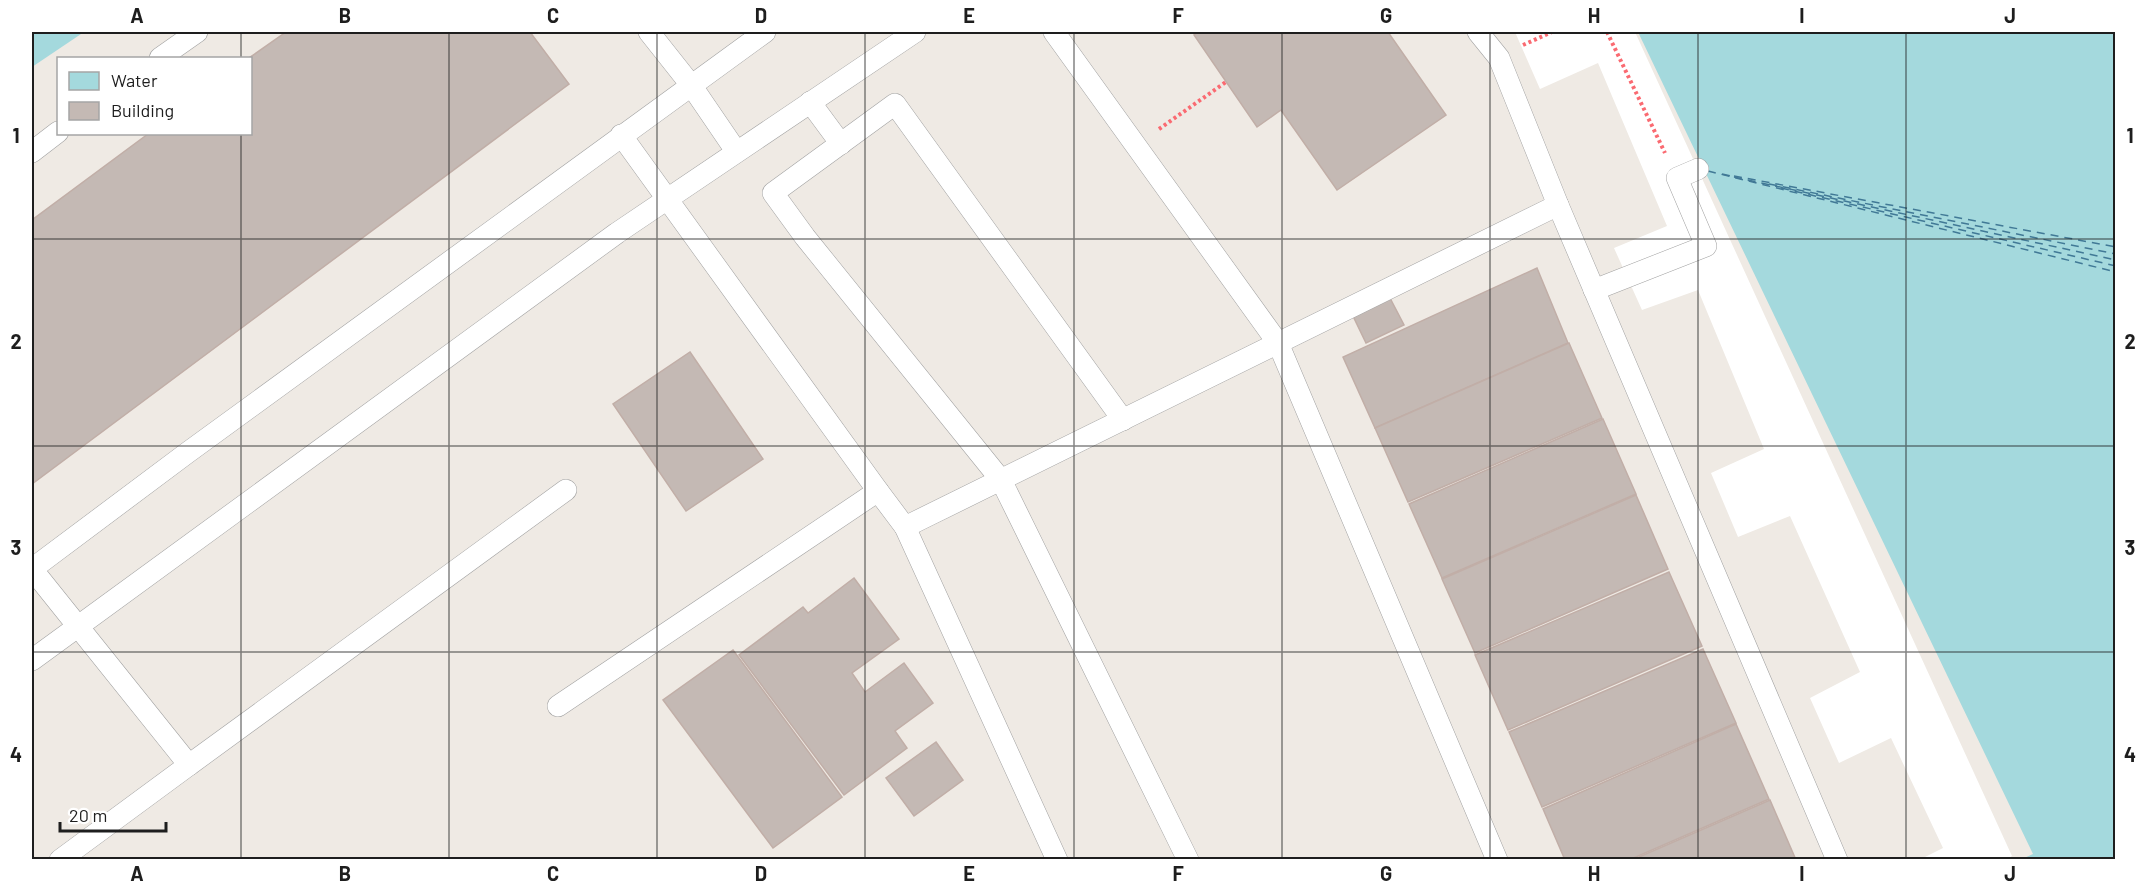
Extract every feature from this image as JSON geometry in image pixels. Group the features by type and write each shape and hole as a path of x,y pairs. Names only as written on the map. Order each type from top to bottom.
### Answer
{"lane":[{"path":"161,57 197,32"},
{"path":"649,32 691,85 736,151"},
{"path":"189,765 32,569 621,135 765,32"},
{"path":"32,660 666,198 915,32"},
{"path":"1054,32 1278,343 1497,860"},
{"path":"1478,32 1498,58 1558,205 1837,860"},
{"path":"810,102 841,144"},
{"path":"1123,420 895,104 773,193 805,237 1001,480 1188,860"},
{"path":"32,152 57,133"},
{"path":"621,135 906,527 1057,860"},
{"path":"1594,290 1707,246 1677,178 1698,169"},
{"path":"906,527 1558,205"},
{"path":"60,860 566,490"},
{"path":"558,706 878,491"}],"path":[{"path":"1607,32 1677,178"},
{"path":"1136,145 1226,82"}],"water":[{"path":"32,32 84,32 32,67"},
{"path":"1638,32 2115,32 2115,859 2022,859 2033,854"}],"pier":[{"path":"1515,32 1635,32 2012,856 2005,860 1921,859 1943,848 1891,738 1839,763 1810,698 1860,672 1790,516 1738,537 1711,473 1764,449 1698,290 1642,310 1614,248 1667,226 1598,63 1540,89"}],"building":[{"path":"286,32 530,32 569,84 32,484 32,220 147,135 252,135 250,57"},
{"path":"1198,32 1388,32 1446,115 1337,190 1281,110 1257,127 1194,35"},
{"path":"1537,268 1568,343 1375,428 1343,357"},
{"path":"1390,298 1404,325 1366,343 1353,316"},
{"path":"1569,343 1602,418 1408,502 1375,428"},
{"path":"690,352 763,459 686,511 613,404"},
{"path":"1603,419 1636,494 1442,578 1409,504"},
{"path":"1636,495 1668,569 1475,653 1442,579"},
{"path":"1669,572 1702,646 1508,730 1475,655"},
{"path":"854,578 899,639 852,673 865,692 904,663 933,703 895,731 907,748 844,795 739,655 803,607 808,613"},
{"path":"1703,649 1736,723 1542,807 1509,732"},
{"path":"733,650 842,797 773,848 663,700"},
{"path":"1736,724 1769,799 1629,860 1565,860 1543,809"},
{"path":"936,742 963,780 914,816 886,778"},
{"path":"1770,800 1796,860 1632,860"}],"ferry route":[{"path":"1708,171 2116,272"},
{"path":"1722,174 1735,177"},
{"path":"1734,176 2116,247"},
{"path":"1734,177 2116,260"},
{"path":"1769,184 2116,254"},
{"path":"1781,188 2116,266"}]}
